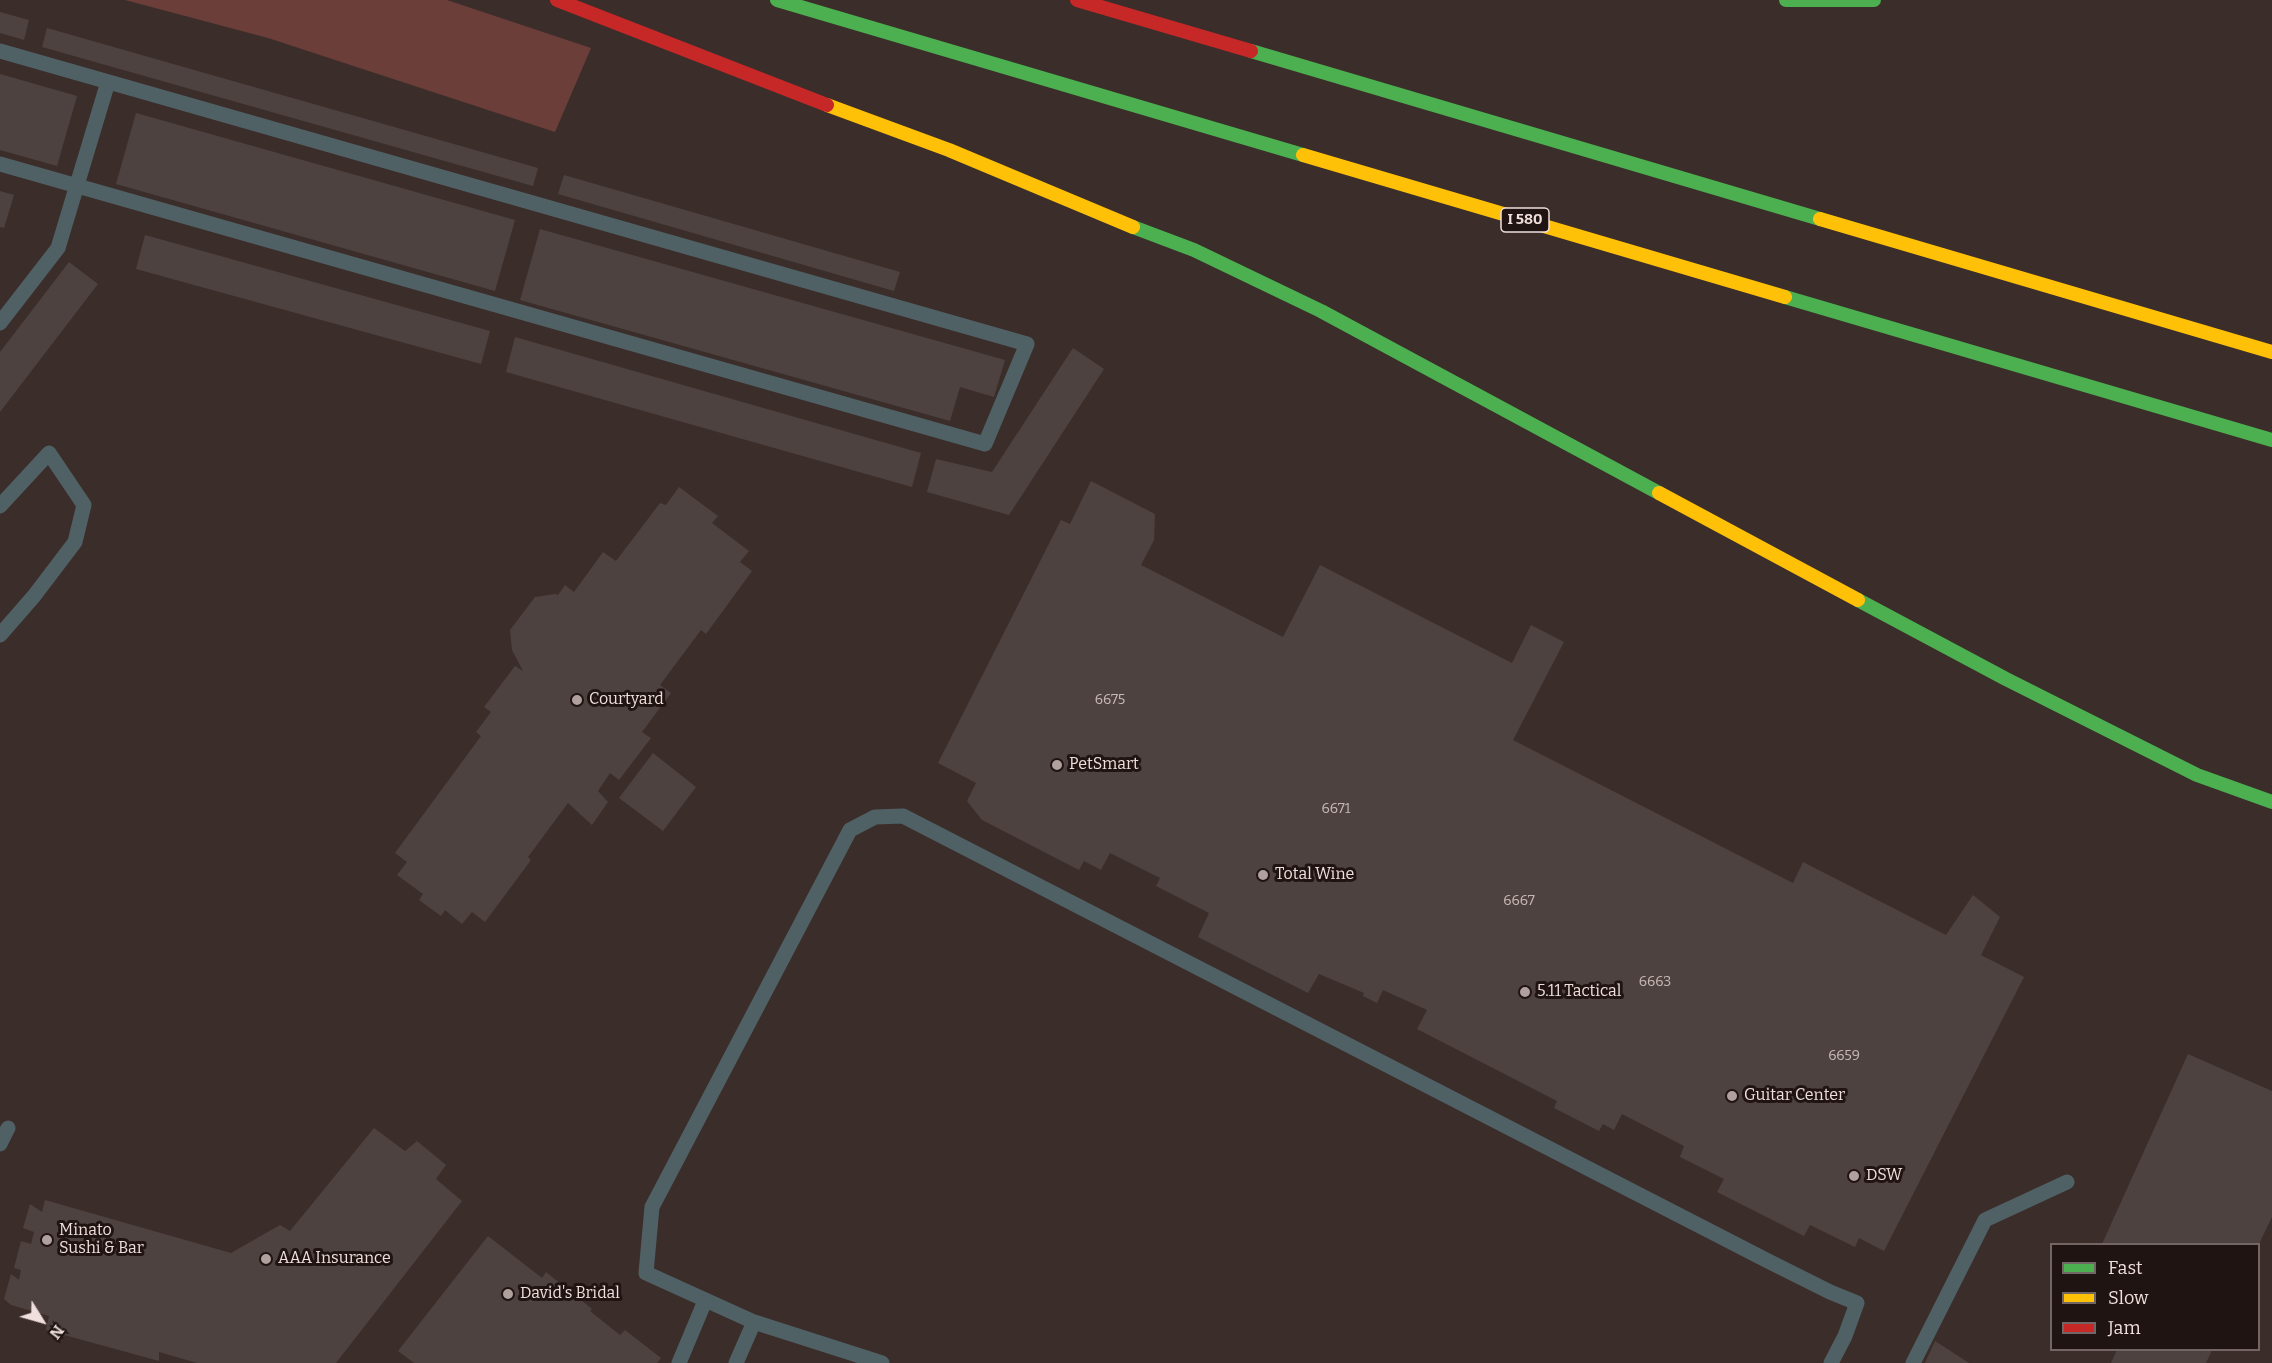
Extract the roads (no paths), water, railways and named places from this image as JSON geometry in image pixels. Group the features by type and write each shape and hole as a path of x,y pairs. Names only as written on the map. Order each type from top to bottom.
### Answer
{"highway":[{"path":"557,0 783,89 949,150 1103,215 1194,250 1321,311 2006,679 2197,775 2272,802"},
{"name":"I 580","path":"777,0 2272,440"},
{"path":"1077,0 2272,352"},
{"path":"1786,0 1874,0"}],"lane":[{"path":"0,51 1027,344 985,444 0,164"},
{"path":"0,323 58,248 108,82"},
{"path":"0,506 49,453 84,505 75,542 34,596 0,635"},
{"path":"882,1363 754,1322 645,1273 652,1207 850,830 875,817 903,816 1758,1256 1857,1303 1845,1336 1831,1363"},
{"path":"0,1137 8,1128 0,1144"},
{"path":"1913,1363 1985,1220 2067,1182"},
{"path":"679,1363 705,1301"},
{"path":"736,1363 754,1322"}],"place":[{"name":"Courtyard","path":"577,700"},
{"name":"PetSmart","path":"1057,765"},
{"name":"Total Wine","path":"1263,875"},
{"name":"5.11 Tactical","path":"1525,992"},
{"name":"Guitar Center","path":"1732,1096"},
{"name":"DSW","path":"1854,1176"},
{"name":"Minato Sushi & Bar","path":"47,1240"},
{"name":"AAA Insurance","path":"266,1259"},
{"name":"David's Bridal","path":"508,1294"}]}
